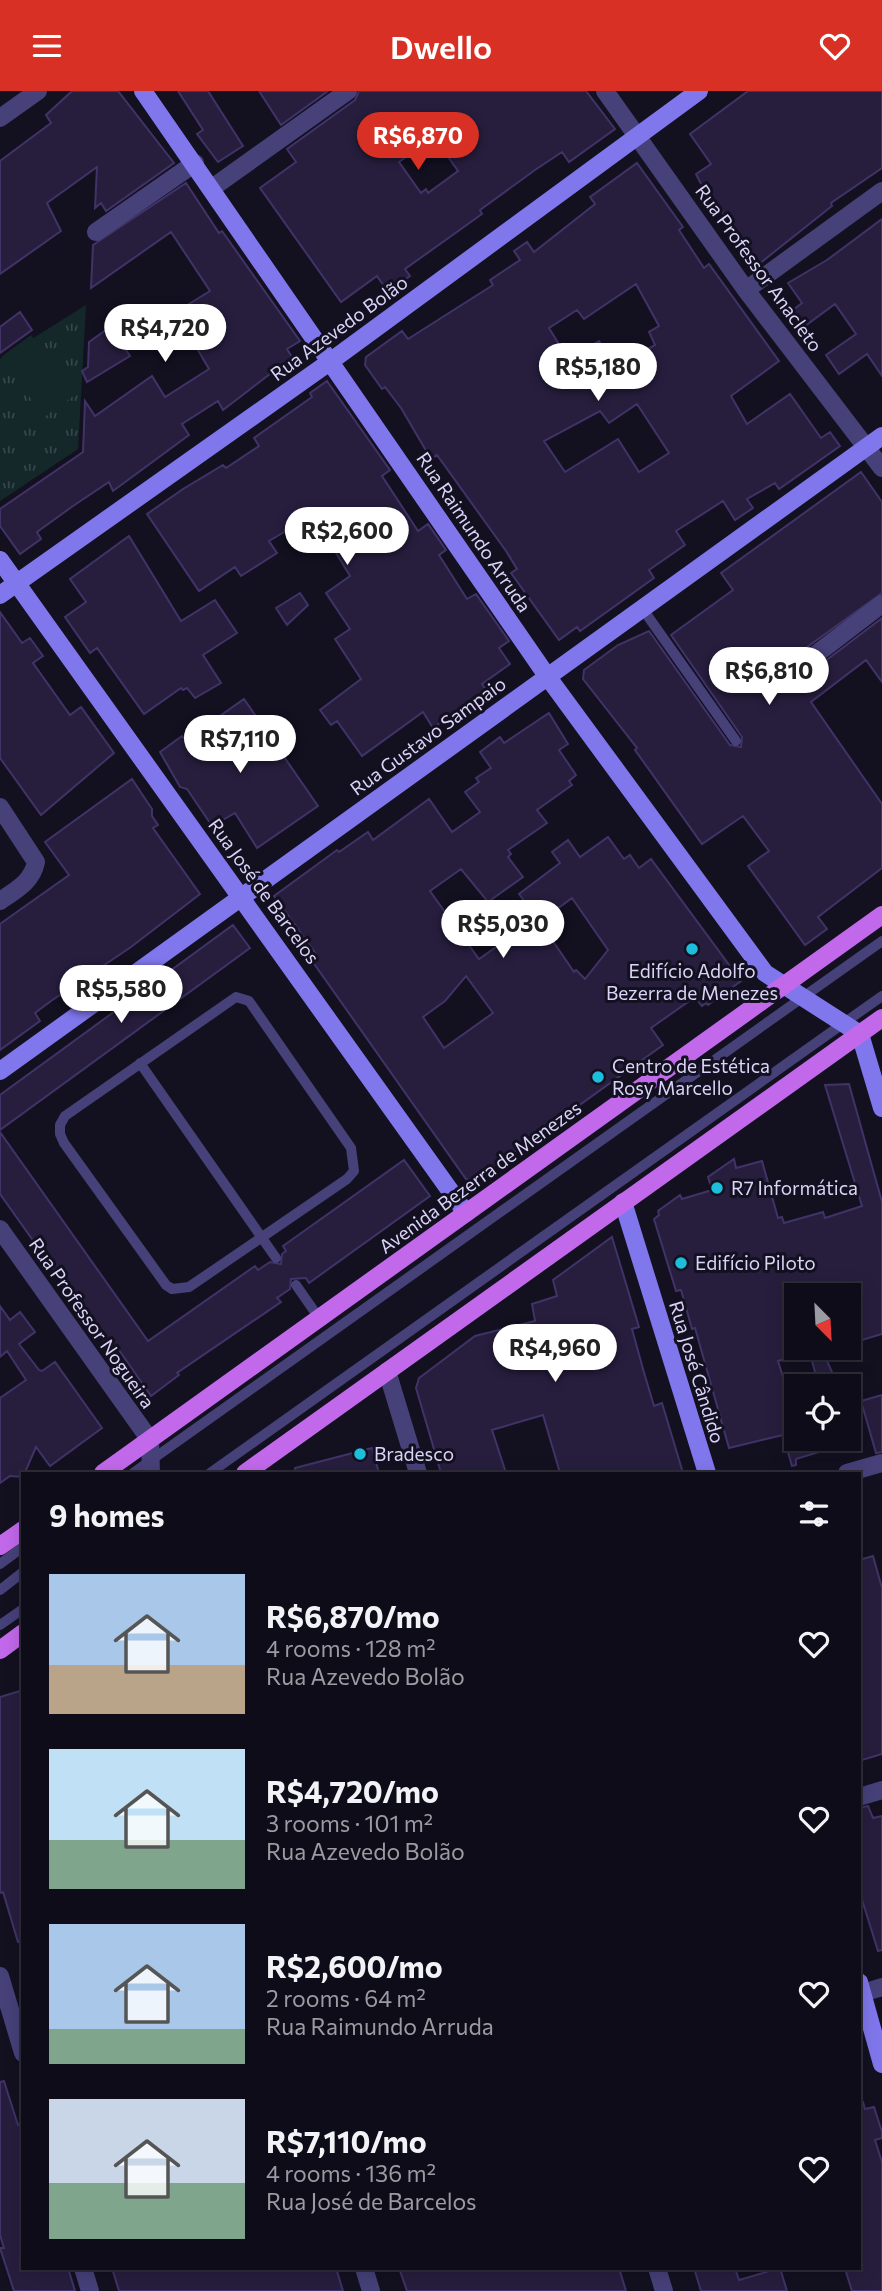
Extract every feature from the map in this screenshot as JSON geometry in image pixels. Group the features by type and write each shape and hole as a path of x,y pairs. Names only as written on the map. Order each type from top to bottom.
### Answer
{"main road":[{"name":"Avenida Bezerra de Menezes","path":"104,1472 882,915"},
{"path":"246,1472 882,1018"},
{"path":"0,1546 21,1531"},
{"path":"0,1650 21,1634"}],"street":[{"path":"0,118 38,91"},
{"name":"Rua Raimundo Arruda","path":"143,91 547,676 765,973 860,1034"},
{"path":"212,188 348,91"},
{"name":"Rua Professor Anacleto","path":"605,91 746,290 882,468"},
{"name":"Rua Azevedo Bolão","path":"0,595 331,361 699,91"},
{"path":"96,232 194,163"},
{"path":"746,290 882,191"},
{"name":"Rua Gustavo Sampaio","path":"0,1071 882,436"},
{"name":"Rua José de Barcelos","path":"0,560 466,1213"},
{"path":"806,662 882,604"},
{"path":"0,807 36,862 34,873 27,881 0,901"},
{"path":"860,1034 882,1108"},
{"name":"Rua José Cândido","path":"623,1202 707,1472"},
{"name":"Rua Professor Nogueira","path":"0,1229 149,1440"},
{"path":"387,1371 418,1472"},
{"path":"147,1470 149,1440"},
{"path":"850,1472 882,1463"},
{"path":"861,1796 882,1790"},
{"path":"0,1976 21,2046"},
{"path":"861,1990 882,1987"},
{"path":"861,1993 882,2064"},
{"path":"84,2270 90,2291"},
{"path":"366,2270 371,2291"},
{"path":"658,2270 664,2291"}],"lane":[{"path":"642,608 736,741"},
{"path":"147,1470 882,941"},
{"path":"871,1002 882,990"},
{"path":"211,1472 882,996"},
{"path":"236,997 249,1001 274,1035 351,1148 355,1159 354,1171 347,1179 262,1237 189,1287 172,1289 166,1285 60,1134 65,1116 236,997"},
{"path":"140,1063 276,1258"},
{"path":"296,1285 320,1318"},
{"path":"0,1564 21,1548"},
{"path":"0,1590 21,1574"},
{"path":"0,1625 21,1610"}],"green space":[{"path":"86,305 78,449 0,501 0,359"},
{"path":"31,335 75,395 44,417 1,357"}],"building":[{"path":"72,91 118,91 174,163 106,211 101,203 95,208 97,167 47,203 61,231 0,274 0,161 51,123 46,115"},
{"path":"178,91 208,91 243,146 218,162 197,134 203,130"},
{"path":"259,91 328,91 281,125"},
{"path":"359,91 586,91 615,129 569,162 562,152 535,170 480,210 482,214 405,269 410,276 388,292 377,276 341,302 260,188 296,162 287,149 355,100","holes":["434,137 458,171 428,193 426,189 421,193 399,162"]},
{"path":"748,91 882,91 882,168 831,203 832,206 759,264 700,182 696,174 711,164 690,134"},
{"path":"637,163 683,227 679,230 704,268 709,264 779,361 731,396 747,424 790,394 821,438 830,432 840,446 779,489 775,483 747,499 753,508 735,520 723,501 676,531 685,545 649,570 654,578 580,631 577,627 559,640 511,573 517,569 506,551 437,455 431,459 401,408 385,387 382,389 365,365 366,357 402,331 408,339 493,285 490,280 520,260 514,251 527,242 534,252 595,204 590,197","holes":["636,284 659,326 649,332 655,345 615,367 599,341 568,359 549,328 577,310 584,319","637,404 669,453 639,472 618,439 565,472 544,441 600,411 609,423"]},
{"path":"186,183 219,233 222,231 300,341 287,349 292,357 223,410 218,401 182,424 189,435 113,491 109,482 73,506 37,532 41,539 20,554 0,526 0,509 83,452 85,401 95,416 152,376 165,397 209,369 195,345 200,342 188,324 193,321 184,307 210,291 171,232 91,288 93,245"},
{"path":"882,219 882,376 867,354 839,374 826,355 856,334 835,304 805,326 793,310 802,303 788,283 827,260"},
{"path":"20,312 32,330 0,353 0,327"},
{"path":"106,330 116,346 121,342 130,356 87,382 82,371 88,367 89,342"},
{"path":"327,381 390,470 382,476 418,531 428,524 446,550 439,555 467,599 476,594 509,641 499,648 510,664 482,684 490,695 465,713 461,708 433,728 423,712 362,756 337,721 331,725 320,710 361,679 335,639 350,629 326,593 350,576 313,515 269,541 277,553 241,576 235,567 199,591 147,514 183,489 223,465 226,468 259,446 254,438 312,397 310,393"},
{"path":"861,472 882,502 882,593 799,653 795,663 801,672 812,671 882,618 882,682 866,660 811,702 882,804 882,868 818,917 827,929 805,945 748,866 769,851 743,816 702,844 635,750 637,748 583,679 584,670 618,645 649,631 730,745 741,747 742,737 671,635 733,590 721,573"},
{"path":"129,536 181,621 215,600 237,633 203,655 221,683 195,698 187,688 181,688 144,714 97,648 90,653 65,617 86,602 70,579"},
{"path":"300,593 308,605 287,625 276,608"},
{"path":"0,612 22,643 30,638 43,656 33,663 70,715 81,707 114,753 41,815 0,758"},
{"path":"244,699 318,806 257,848 235,813 212,826 187,789 180,787 160,752 182,736 186,740"},
{"path":"549,713 568,744 559,750 576,775 569,781 572,785 537,810 547,823 508,850 511,854 508,857 523,877 488,902 461,869 430,891 479,959 537,918 519,894 560,863 552,852 568,840 580,857 608,837 624,859 630,855 639,868 651,859 741,981 708,1005 706,1003 702,1006 695,997 651,1028 663,1045 474,1181 466,1179 310,958 316,954 274,896 337,850 339,852 368,832 373,840 429,799 452,832 480,812 465,792 479,782 476,778 491,768 480,752 500,737 504,743","holes":["572,898 608,950 585,979 576,970 574,972 548,934 554,930 545,918","466,976 493,1013 444,1048 423,1017 445,1001"]},
{"path":"132,779 152,809 152,816 158,825 153,828 200,894 131,947 35,1013 40,1021 0,1050 0,924 69,875 45,842"},
{"path":"233,925 250,948 0,1130 0,1095"},
{"path":"849,1084 882,1202 882,1334 861,1340 861,1283 784,1283 784,1359 778,1361 784,1380 784,1438 783,1435 729,1448 695,1328 692,1329 681,1290 676,1291 654,1219 659,1215 658,1211 680,1195 682,1199 712,1190 708,1177 734,1159 736,1168 762,1161 778,1218 782,1217 784,1223 823,1212 825,1218 862,1206 825,1085"},
{"path":"0,1132 148,1341 255,1266 258,1270 270,1262 281,1264 282,1254 286,1251 283,1246 404,1160 430,1196 309,1283 306,1278 291,1279 290,1289 277,1298 281,1302 177,1373 179,1375 151,1396 116,1346 111,1350 0,1194"},
{"path":"612,1237 639,1327 632,1329 654,1406 662,1403 683,1472 560,1472 543,1415 492,1430 506,1472 441,1472 416,1388 419,1378 475,1336 535,1321 532,1304 557,1296 553,1280"},
{"path":"0,1306 10,1320 20,1312 35,1332 19,1344 39,1370 42,1371 55,1362 102,1428 50,1466 36,1447 25,1472 21,1472 21,1477 10,1476 0,1483 0,1398 26,1380 7,1351 0,1357"},
{"path":"812,1360 827,1360 833,1374 816,1374"},
{"path":"882,1395 882,1452 876,1453 861,1401"},
{"name":"Bradesco","path":"372,1448 379,1472 296,1472 295,1468"},
{"path":"788,1451 822,1451 796,1459 796,1465 792,1466"},
{"path":"873,1556 882,1588 882,1754 861,1760 861,1559"},
{"path":"21,1691 21,1941 18,1942 3,1892 0,1893 0,1697"},
{"path":"868,1806 873,1818 882,1816 882,1950 878,1951 861,1896 861,1808"},
{"path":"4,2081 18,2125 21,2124 21,2270 69,2270 75,2291 14,2291 0,2248 4,2248 0,2235 0,2082"},
{"path":"861,2102 865,2109 874,2107 882,2132 882,2138 875,2140 882,2162 882,2291 852,2291 846,2272 861,2270"},
{"path":"113,2270 337,2270 343,2291 119,2291"},
{"path":"400,2270 620,2270 626,2291 407,2291"},
{"path":"695,2270 736,2270 739,2280 781,2270 787,2291 701,2291"}],"place":[{"name":"Edifício Adolfo Bezerra de Menezes","path":"692,949"},
{"name":"Centro de Estética Rosy Marcello","path":"598,1077"},
{"name":"R7 Informática","path":"717,1188"},
{"name":"Edifício Piloto","path":"681,1263"},
{"name":"Bradesco","path":"360,1454"}]}
